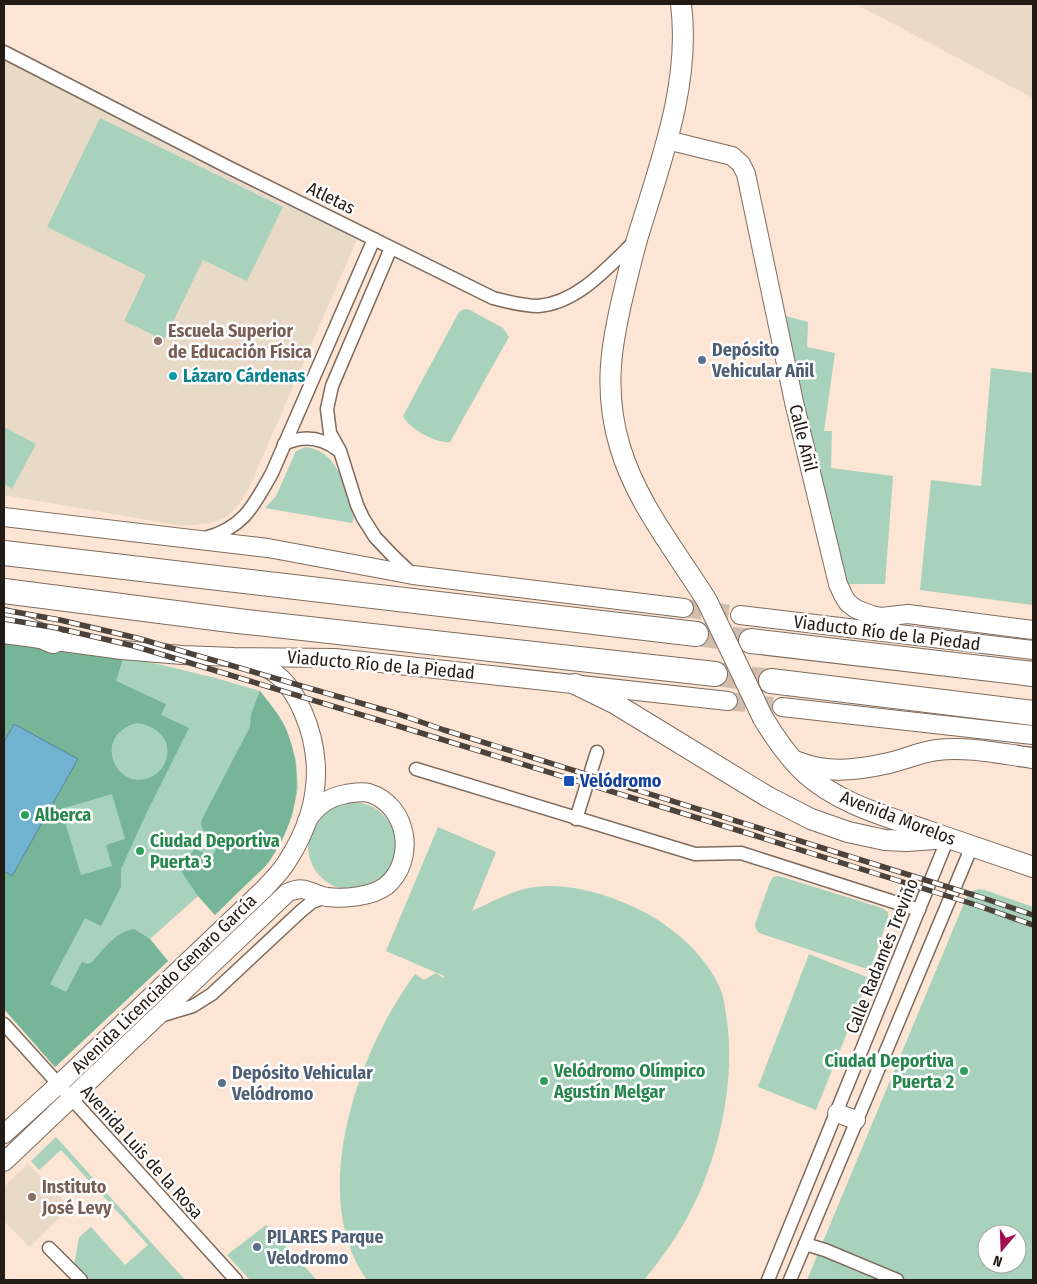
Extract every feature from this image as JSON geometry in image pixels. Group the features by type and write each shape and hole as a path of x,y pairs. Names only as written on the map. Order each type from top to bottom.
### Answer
{"highway":[{"path":"4,554 696,634"},
{"name":"Viaducto Río de la Piedad","path":"4,591 238,621 716,674"},
{"path":"4,620 52,641"},
{"name":"Viaducto Río de la Piedad","path":"752,640 1033,674"},
{"path":"770,681 1033,713"}],"main road":[{"path":"637,238 666,140 681,74 683,23 681,4"},
{"name":"Avenida Morelos","path":"637,238 612,345 609,389 610,407 619,446 633,482 659,527 707,601 764,718 777,740 792,759 821,786 840,797 882,815 1033,867"},
{"path":"575,684 614,703 760,792 811,820 848,832 885,840 907,841 948,838"},
{"path":"792,759 819,768 843,770 889,763 928,751 948,749 1033,758"}],"street":[{"name":"Atletas","path":"4,52 493,298 517,304 539,306 562,300 592,282 637,238"},
{"name":"Calle Añil","path":"666,140 732,156 741,164 746,174 794,402 838,584 848,603 864,613 881,617 908,614 1033,630"},
{"path":"201,539 228,530 244,518 256,503 374,239"},
{"path":"391,248 332,386 328,398 328,421 330,433 340,451 363,518 381,543 413,574"},
{"path":"284,444 298,439 316,438 340,451"},
{"path":"4,517 140,534 201,539 268,548 413,574 684,608"},
{"name":"Viaducto Río de la Piedad","path":"740,615 1033,650"},
{"name":"Viaducto Río de la Piedad","path":"4,634 122,650 234,657 335,658 728,701"},
{"name":"Avenida Licenciado Genaro García","path":"234,657 263,666 279,675 292,688 302,709 312,735 316,768 312,805 307,821"},
{"path":"782,707 1033,736"},
{"path":"576,819 597,752"},
{"path":"416,769 695,854 741,853 919,910"},
{"name":"Avenida Licenciado Genaro García","path":"4,1134 264,889 288,861 307,821 314,810 323,802 344,794 367,793 378,797 395,812 404,835 405,848 400,869 385,886 362,897 326,897 312,891 297,889 287,893 4,1162"},
{"name":"Calle Radamés Treviño","path":"768,1280 948,838"},
{"path":"790,1280 972,846"},
{"name":"Avenida Luis de la Rosa","path":"4,1024 236,1280"},
{"path":"837,1112 856,1120"},
{"path":"805,1244 825,1250 897,1280"},
{"path":"48,1248 80,1280"}],"shaded area":[{"path":"856,4 1033,4 1033,98"},
{"name":"Escuela Superior de Educación Física","path":"4,60 358,237 249,488 237,507 226,517 210,523 182,526 4,495"},
{"name":"Instituto José Levy","path":"28,1164 70,1207 30,1247 4,1221 4,1187"}],"green space":[{"path":"100,118 283,207 247,281 203,260 164,340 124,321 146,275 47,227"},
{"path":"464,309 470,310 503,328 509,337 450,442 438,441 424,435 411,426 403,416 459,312"},
{"path":"782,315 808,322 807,347 835,353 824,431 832,431 831,468 893,476 885,584 844,584"},
{"path":"991,368 1033,373 1033,605 920,590 931,480 981,486"},
{"path":"4,427 36,444 12,489 4,484"},
{"path":"306,447 318,450 334,464 344,485 354,518 352,523 265,508 276,496 296,451"},
{"name":"Ciudad Deportiva Puerta 3","path":"4,642 124,656 212,677 260,691 286,728 296,760 298,789 292,816 282,840 269,862 215,915 198,896 150,939 168,961 55,1067 4,1009"},
{"path":"4,642 124,656 116,681 166,704 161,715 189,728 121,869 121,887 101,926 85,918 50,984 66,992 82,962 88,964 92,962 116,937 134,929 150,939 168,961 55,1067 4,1009 4,871 12,876 14,724 4,742","holes":["137,723 156,730 165,740 168,753 165,763 158,772 151,777 138,780 127,777 119,770 113,760 112,750 115,739 123,729","112,794 125,839 106,845 112,866 81,875 61,809"]},
{"path":"260,691 281,719 292,746 297,780 296,796 287,829 280,845 268,863 215,915 198,896 181,871 186,859 195,849 212,857 221,839 203,830 202,819 250,727 251,714"},
{"path":"352,802 369,805 383,815 393,829 396,846 393,863 383,877 369,887 352,890 335,887 321,877 311,863 308,846 311,829 321,815 335,805"},
{"name":"Velódromo Olímpico Agustín Melgar","path":"438,827 496,852 472,911 524,889 552,886 595,892 634,907 672,930 705,962 720,988 726,1013 729,1052 726,1101 715,1151 698,1197 687,1218 667,1250 644,1280 367,1280 349,1246 341,1207 341,1166 347,1124 359,1082 375,1042 394,1005 415,974 424,980 436,973 443,978 444,976 386,951"},
{"path":"779,876 882,908 888,912 888,918 869,968 864,968 759,933 755,924 770,882 773,877"},
{"name":"Ciudad Deportiva Puerta 2","path":"985,890 1033,907 1033,1280 807,1280 967,896 972,891"},
{"path":"809,954 869,978 816,1110 758,1087"},
{"path":"56,1137 185,1280 78,1280 72,1277 79,1237 91,1227 125,1265 148,1245 61,1150 39,1170 31,1161"},
{"path":"266,1225 317,1280 250,1280 227,1255"}],"water":[{"name":"Alberca","path":"14,724 78,759 12,876 4,871 4,742"}],"tunnel":[{"path":"684,608 740,615"},
{"path":"696,634 751,641"},
{"path":"715,674 771,681"},
{"path":"728,701 782,707"}],"railway":[{"path":"4,610 60,620 137,638 398,714 1033,915"},
{"path":"4,619 57,628 134,646 750,834 976,905 1033,925"}],"place":[{"name":"Escuela Superior de Educación Física","path":"158,341"},
{"name":"Depósito Vehicular Añil","path":"702,360"},
{"name":"Lázaro Cárdenas","path":"173,376"},
{"name":"Velódromo","path":"569,781"},
{"name":"Alberca","path":"25,815"},
{"name":"Ciudad Deportiva Puerta 3","path":"140,851"},
{"name":"Ciudad Deportiva Puerta 2","path":"964,1071"},
{"name":"Velódromo Olímpico Agustín Melgar","path":"544,1081"},
{"name":"Depósito Vehicular Velódromo","path":"222,1083"},
{"name":"Instituto José Levy","path":"32,1197"},
{"name":"PILARES Parque Velodromo","path":"257,1247"}]}
